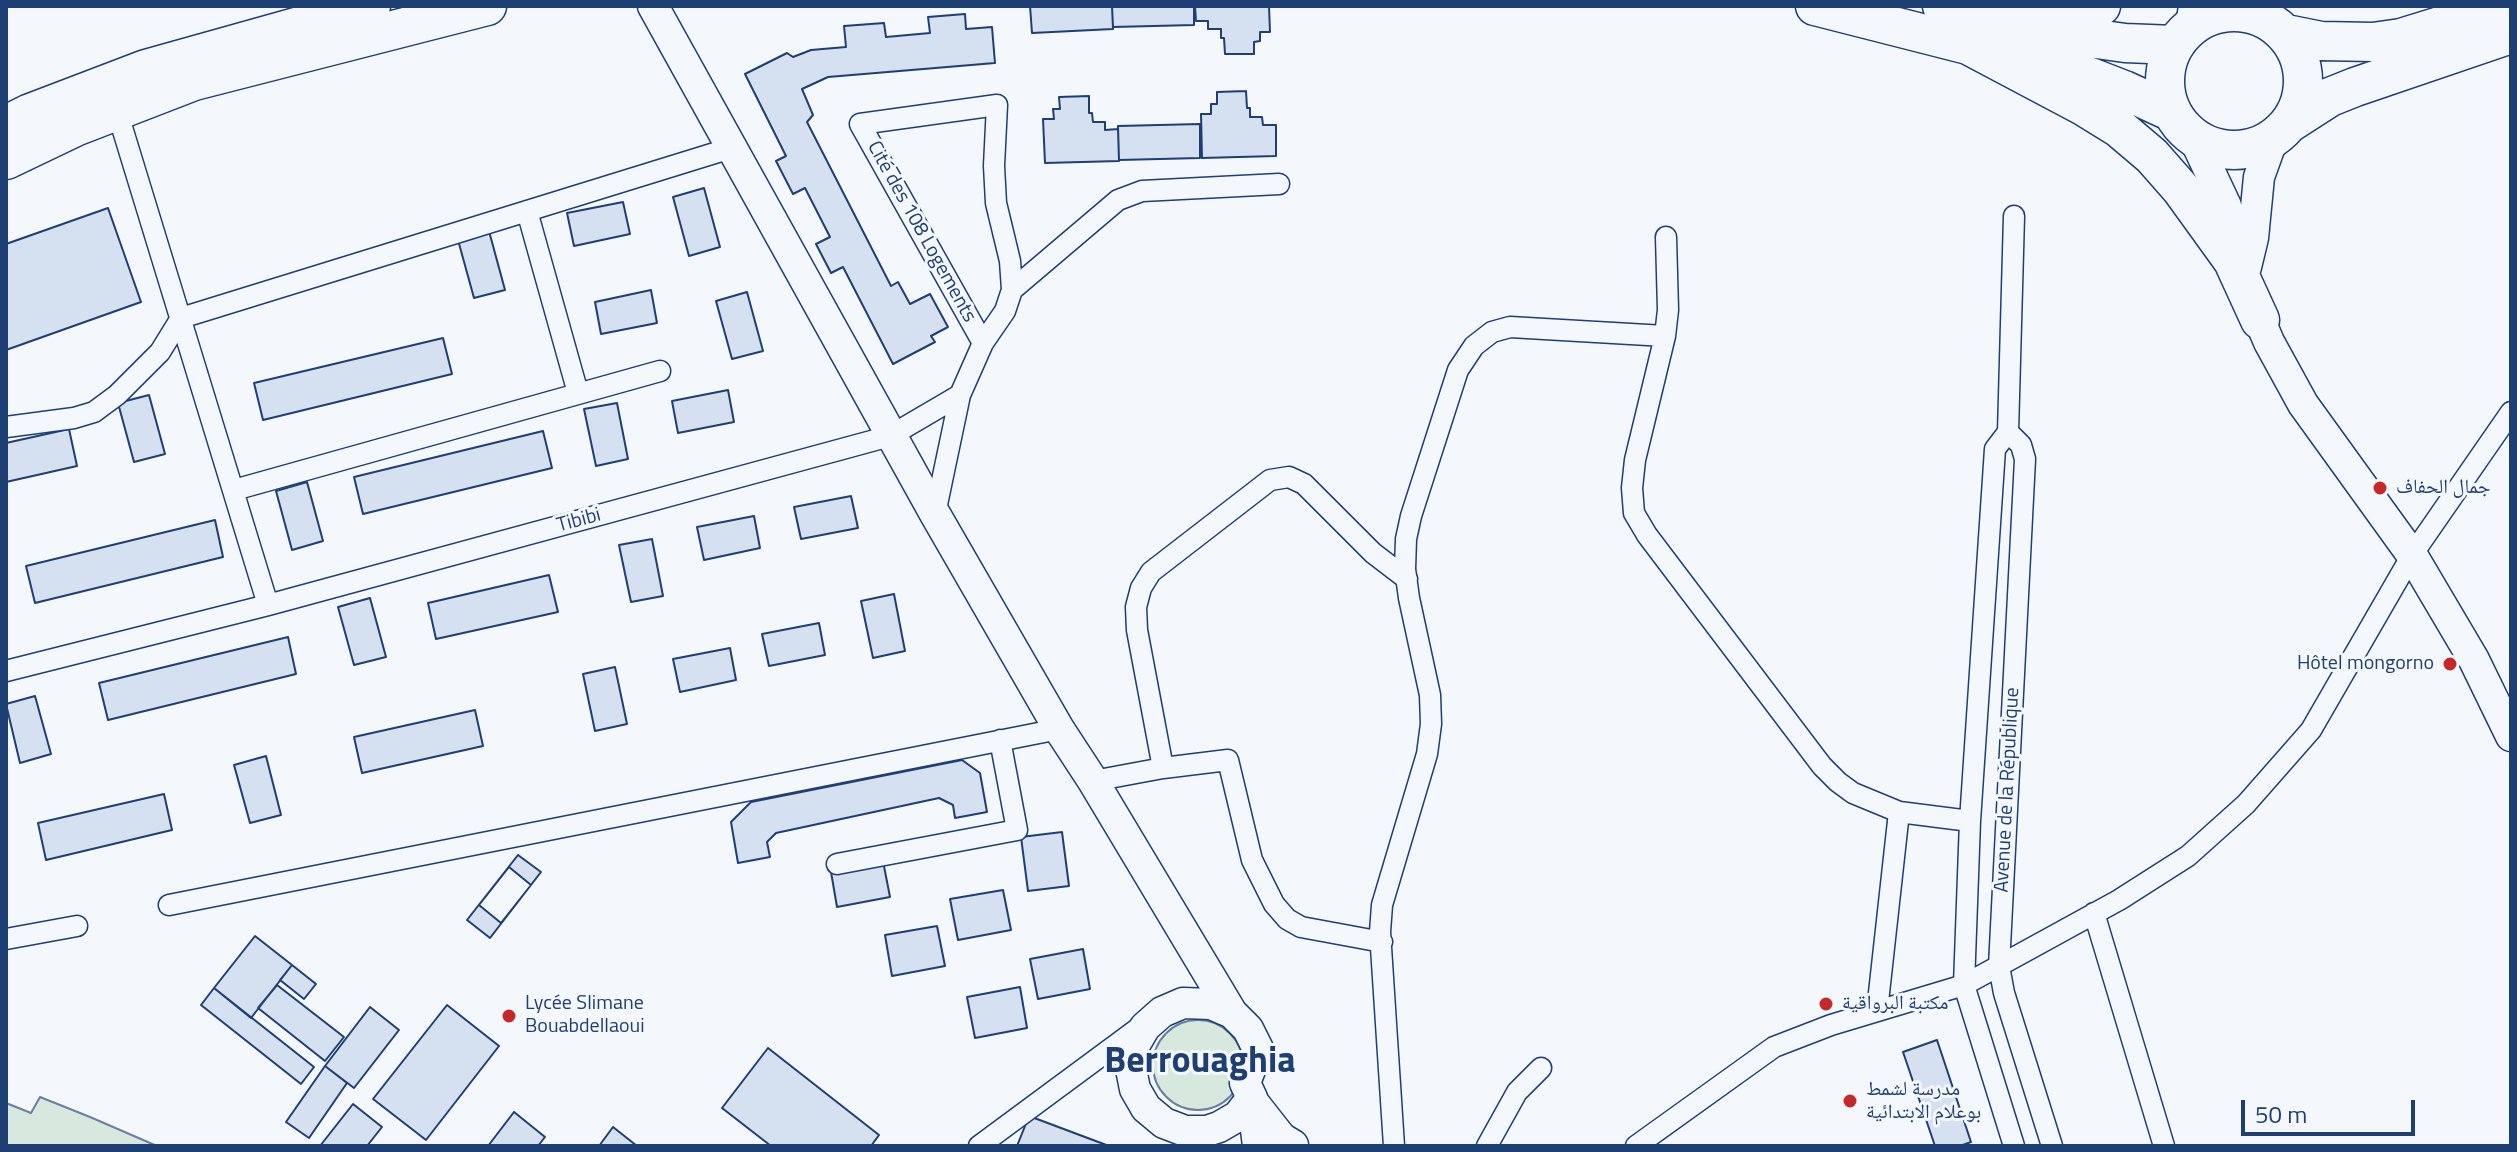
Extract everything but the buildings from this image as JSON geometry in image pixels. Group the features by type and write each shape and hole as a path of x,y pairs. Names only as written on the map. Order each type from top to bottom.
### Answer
{"highway":[{"path":"6,125 146,69 371,6"},
{"path":"6,160 194,81 487,6"},
{"path":"1815,6 1978,32 2098,40 2186,26 2215,13 2241,11 2321,41 2373,42 2401,38 2505,6"},
{"path":"1942,6 2119,128 2152,156 2181,189 2233,261 2260,320"},
{"path":"1978,32 2101,6"},
{"path":"2269,20 2298,55 2304,79 2300,103 2281,131"},
{"path":"2183,125 2166,96 2164,78 2167,61 2186,26"},
{"path":"1978,32 2113,85 2183,125 2213,148 2234,151 2254,148 2330,97 2511,34"}],"street":[{"path":"653,6 890,436 1059,729 1232,1013 1248,1029 1258,1049 1238,1116 1207,1131 1185,1131 1164,1123 1146,1108 1135,1089 1131,1069 1134,1046 1145,1027 1162,1012"},
{"name":"Cité des 108 Logements","path":"935,514 960,395 983,343 1005,311 1012,290 1010,261 996,203 997,105 860,124 983,343"},
{"path":"117,111 268,605"},
{"path":"2183,125 2226,206 2243,281 2269,342 2303,404 2412,555 2499,687 2511,736"},
{"path":"2243,281 2253,238 2259,177 2281,131"},
{"path":"6,427 74,418 94,412 117,395 160,352 181,318 731,148"},
{"path":"1012,290 1118,200 1142,191 1279,184"},
{"path":"527,211 578,393"},
{"name":"Avenue de la République","path":"2014,216 2008,432 1995,449 1970,821 1964,985 2014,1146"},
{"path":"1666,237 1668,310 1665,336 1635,460 1632,488 1634,513 1647,535 1822,766 1853,793 1899,812 1970,821"},
{"path":"1394,1146 1382,905 1427,754 1431,724 1430,695 1407,579 1406,539 1458,370 1474,346 1492,332 1510,327 1665,336"},
{"path":"234,490 660,371"},
{"path":"890,436 960,395"},
{"path":"1636,1146 1774,1047 1964,985 2094,913 2188,856 2246,804 2311,730 2412,555 2511,412"},
{"name":"Avenue de la République","path":"2008,432 2021,445 2025,459 1999,966 2046,1143"},
{"name":"Tibibi","path":"6,671 268,605 890,436"},
{"path":"1163,768 1137,630 1136,607 1141,588 1151,572 1258,489 1270,480 1289,477 1304,484 1373,553 1407,579"},
{"path":"169,905 1059,729"},
{"path":"837,864 1017,830 1000,740"},
{"path":"1093,781 1228,760 1252,860 1274,904 1287,919 1301,927 1382,942"},
{"path":"1877,1011 1899,812"},
{"path":"2094,913 2164,1146"},
{"path":"6,939 77,926"},
{"path":"979,1146 1162,1012 1183,1003 1211,1004 1232,1013"},
{"path":"1487,1146 1517,1092 1541,1068"},
{"path":"1248,1090 1293,1146"},
{"path":"1248,1090 1258,1146"},
{"path":"1279,1146 1283,1139 1293,1146"}],"shaded area":[{"path":"1198,1020 1215,1024 1230,1033 1239,1048 1243,1065 1239,1082 1230,1097 1215,1106 1198,1110 1181,1106 1166,1097 1157,1082 1153,1065 1157,1048 1166,1033 1181,1024"},
{"path":"40,1097 157,1146 6,1146 6,1103 31,1113"}],"place":[{"name":"جمال الحفاف","path":"2380,488"},
{"name":"Hôtel mongorno","path":"2450,664"},
{"name":"مكتبة البرواقية","path":"1826,1004"},
{"name":"Lycée Slimane Bouabdellaoui","path":"509,1016"},
{"name":"مدرسة لشمط بوعلام الابتدائية","path":"1850,1101"}],"district":[{"name":"Berrouaghia","path":"1200,1063"}]}
